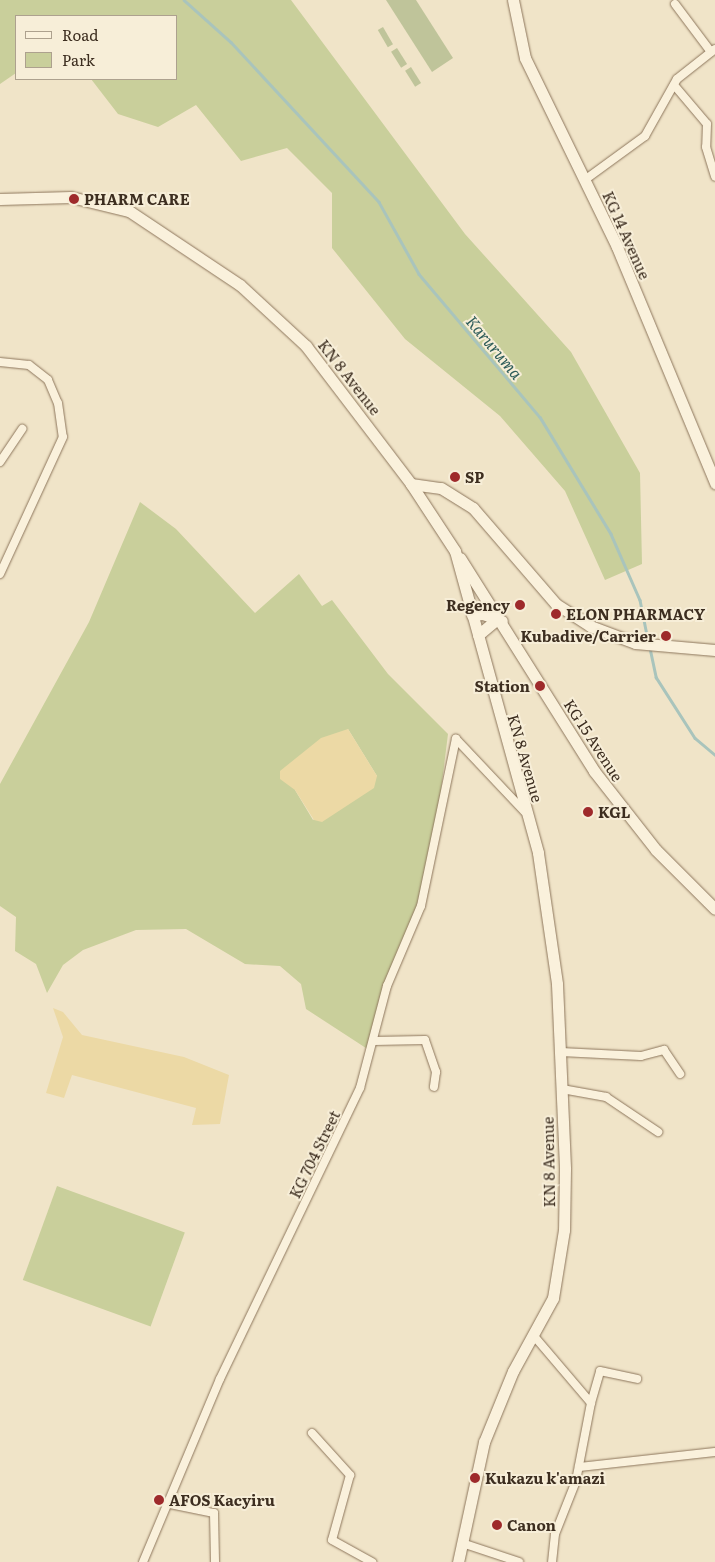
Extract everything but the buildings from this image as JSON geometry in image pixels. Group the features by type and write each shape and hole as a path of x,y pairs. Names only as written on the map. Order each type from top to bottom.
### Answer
{"main road":[{"name":"KG 14 Avenue","path":"513,0 525,58 586,179 715,483"},
{"name":"KN 8 Avenue","path":"0,199 47,195 105,204 129,211 169,235 240,285 306,346 410,484 455,551 526,813 550,924 561,1052 565,1169 560,1270 553,1298 534,1336 513,1371 484,1442 464,1544 458,1562"},
{"path":"410,484 441,488 473,508 556,604 590,626 635,643 715,650"},
{"name":"KG 15 Avenue","path":"455,551 489,602 594,771 656,850 715,909"},
{"path":"467,599 489,602"},
{"path":"472,615 500,620"},
{"path":"478,635 500,620"}],"street":[{"path":"586,179 645,136 681,74 713,50 675,4"},
{"path":"674,85 707,124 706,146 715,176"},
{"path":"0,362 29,365 48,380 58,403 63,437 0,574"},
{"path":"0,462 22,429"},
{"name":"KG 704 Street","path":"143,1562 170,1504 220,1379 357,1096 374,1041 387,986 421,906 456,739 526,813"},
{"path":"374,1041 425,1040 436,1072 434,1087"},
{"path":"561,1052 641,1056 664,1050 680,1074"},
{"path":"562,1090 606,1097 658,1132"},
{"path":"534,1336 591,1403"},
{"path":"552,1562 555,1534 579,1467 591,1403 600,1371 637,1379"},
{"path":"312,1433 350,1475 332,1540 372,1562"},
{"path":"579,1467 715,1452"},
{"path":"170,1504 214,1514 214,1562"},
{"path":"464,1544 519,1562"}],"green space":[{"path":"0,0 291,0 465,234 571,352 640,473 642,564 605,580 565,491 500,416 405,339 332,248 332,193 287,148 241,161 196,105 158,127 118,114 92,80 178,80 178,15 15,15 15,74 0,84"},
{"path":"386,0 416,0 453,58 432,72"},
{"path":"383,27 393,44 388,47 378,30"},
{"path":"397,48 407,64 401,68 391,52"},
{"path":"411,67 421,83 415,87 405,71"},
{"path":"140,502 176,529 255,613 299,574 322,606 332,600 388,674 448,734 428,894 396,975 383,989 369,1050 306,1009 301,984 280,966 245,964 186,929 136,930 83,950 63,965 47,993 36,964 15,951 16,917 0,906 0,784 89,622","holes":["348,729 377,776 313,820 295,790"]},
{"path":"57,1186 185,1233 151,1326 23,1280"}],"sand":[{"path":"348,729 377,776 374,788 322,822 314,820 295,790 280,779 280,771 321,738"},
{"path":"53,1008 63,1012 82,1035 184,1057 229,1075 220,1124 192,1125 196,1108 72,1075 64,1098 46,1093 63,1037"}],"waterway":[{"name":"Karuruma","path":"184,0 231,42 379,202 419,274 540,417 611,534 640,600 648,640"},
{"name":"Karuruma","path":"650,648 656,677 695,738 715,755"}],"place":[{"name":"PHARM CARE","path":"74,199"},
{"name":"SP","path":"455,477"},
{"name":"Regency","path":"520,605"},
{"name":"ELON PHARMACY","path":"556,614"},
{"name":"Kubadive/Carrier","path":"666,636"},
{"name":"Station","path":"540,686"},
{"name":"KGL","path":"588,812"},
{"name":"Kukazu k'amazi","path":"475,1478"},
{"name":"AFOS Kacyiru","path":"159,1500"},
{"name":"Canon","path":"497,1525"}]}
